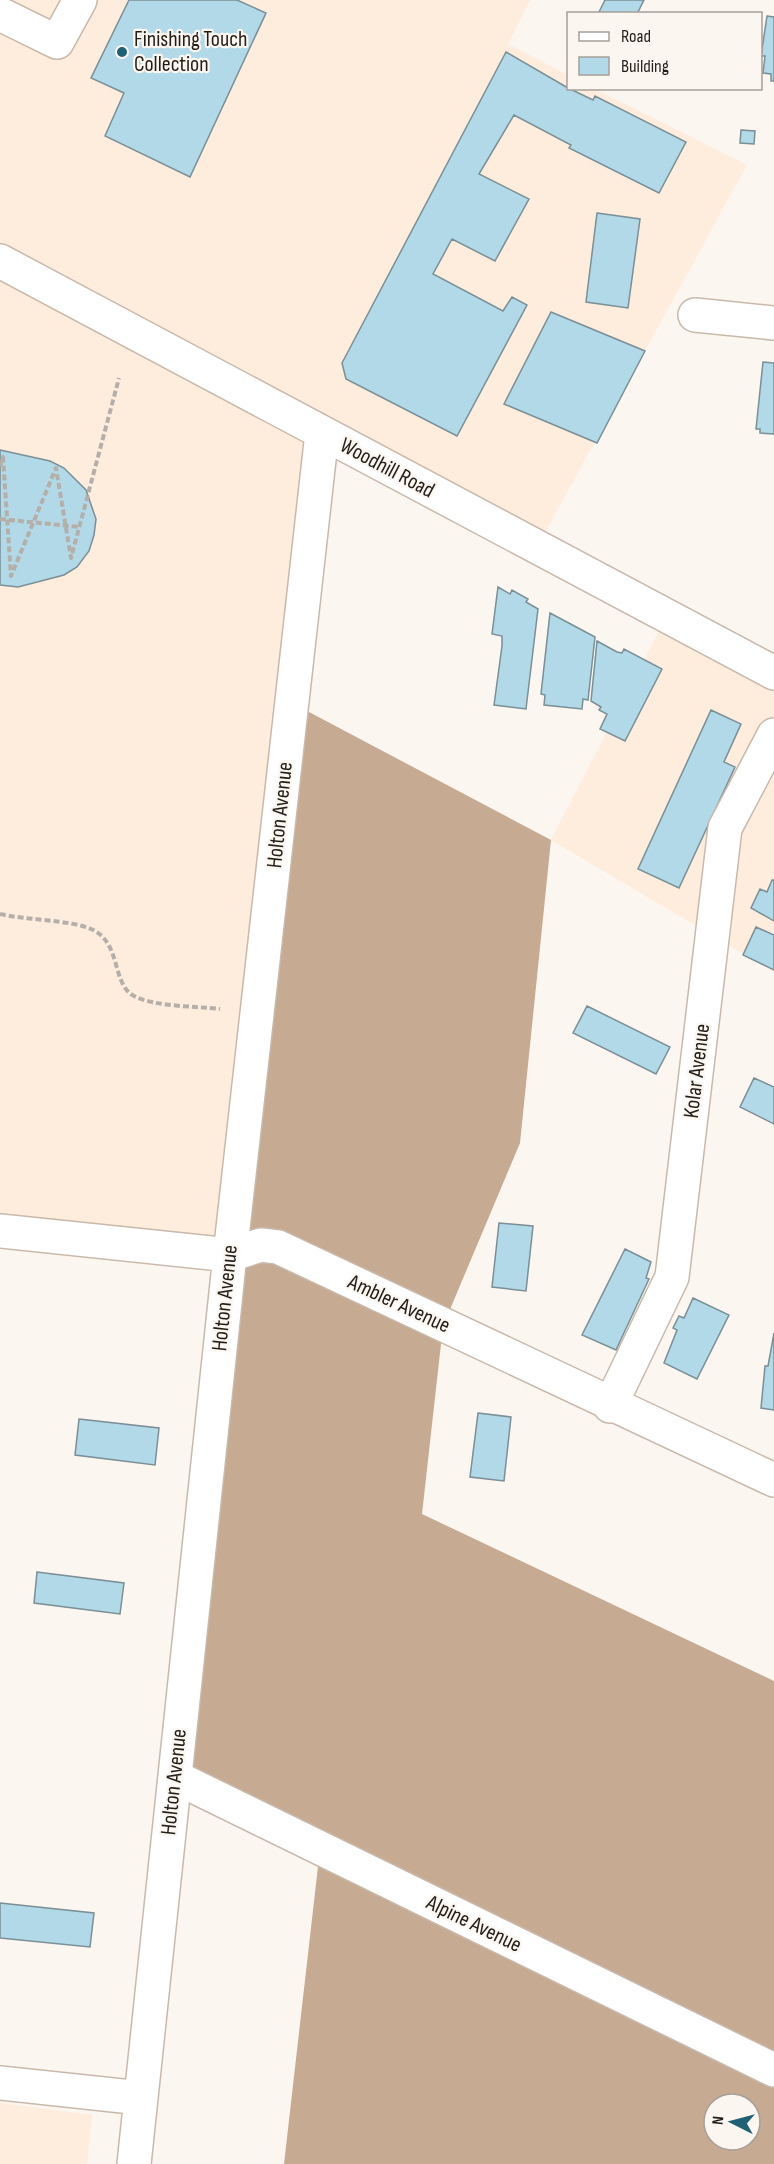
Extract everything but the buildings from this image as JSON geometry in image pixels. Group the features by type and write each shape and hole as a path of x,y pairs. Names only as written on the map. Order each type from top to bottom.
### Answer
{"street":[{"path":"0,14 57,42 80,0"},
{"name":"Woodhill Road","path":"0,261 774,673"},
{"path":"695,315 774,323"},
{"name":"Holton Avenue","path":"134,2164 230,1256 322,433"},
{"name":"Kolar Avenue","path":"610,1406 672,1277 725,828 774,735"},
{"name":"Ambler Avenue","path":"0,1231 230,1256 261,1245 278,1247 610,1406 774,1480"},
{"name":"Alpine Avenue","path":"175,1777 774,2070"},
{"path":"0,2083 141,2098"}],"path":[{"path":"0,466 3,457 11,576 56,468 71,558 120,378"},
{"path":"0,519 80,528"},
{"path":"0,914 92,929 104,939 114,953 120,979 131,995 146,1001 220,1009"}],"shaded area":[{"path":"0,0 530,0 508,44 567,74 567,90 597,90 747,165 537,547 322,433 230,1255 0,1231"},
{"path":"667,616 774,673 774,972 551,840"},
{"path":"292,703 551,840 520,1143 443,1326 422,1514 774,1681 774,2164 284,2164 320,1849 175,1777"},
{"path":"0,2103 92,2115 87,2164 0,2164"}],"place":[{"name":"Finishing Touch Collection","path":"122,52"}]}
